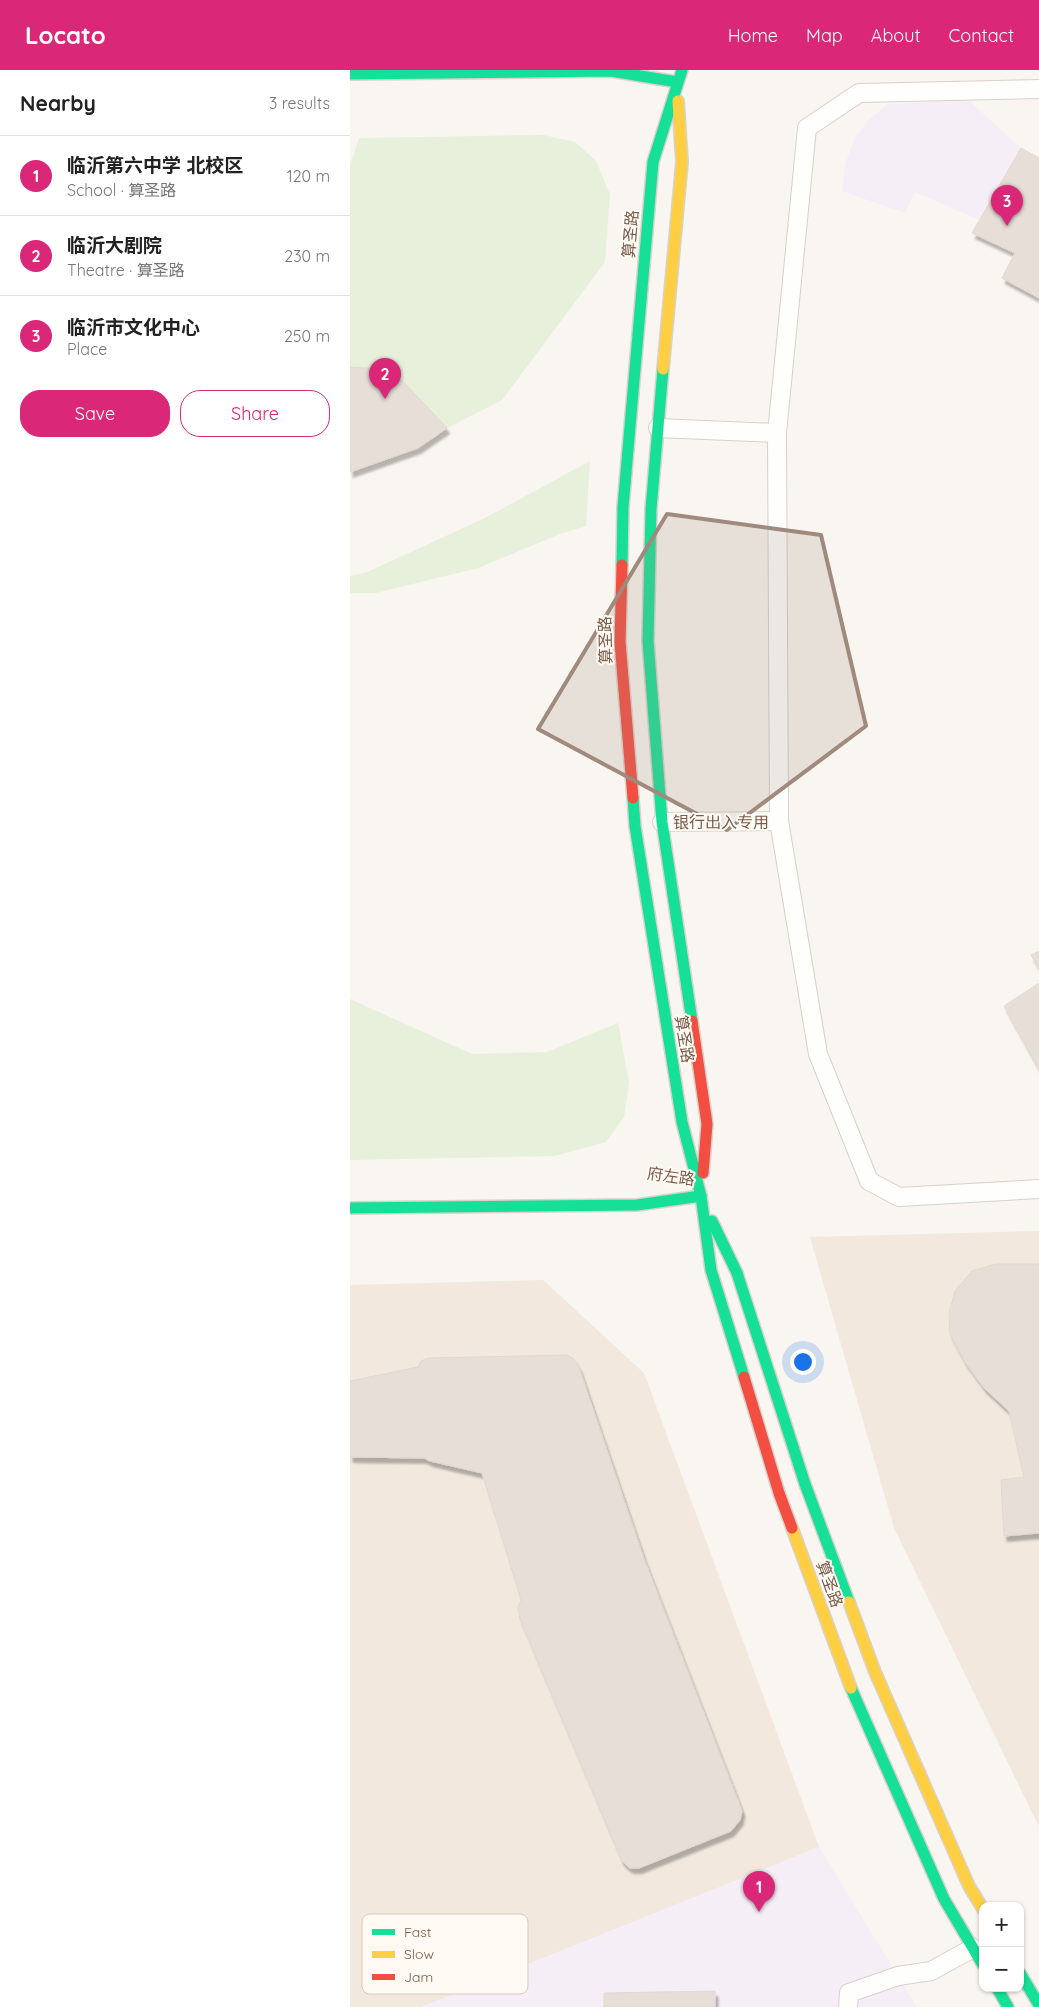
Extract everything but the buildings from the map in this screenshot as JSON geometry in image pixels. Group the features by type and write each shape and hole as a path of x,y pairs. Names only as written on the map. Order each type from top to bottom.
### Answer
{"main road":[{"name":"算圣路","path":"682,70 677,76 653,162 623,507 620,642 635,826 682,1122 701,1196 711,1270 779,1493 849,1682 944,1899 979,1958"},
{"path":"350,74 611,71 677,76"},
{"name":"算圣路","path":"677,76 682,162 651,509 648,641 662,822 707,1124 701,1196 737,1273 805,1484 875,1672 969,1886 979,1902"},
{"path":"637,86 677,76"},
{"name":"府左路","path":"654,1190 701,1196"},
{"name":"府左路","path":"350,1208 637,1205 701,1196"},
{"path":"1024,1980 1039,2004"},
{"path":"999,1992 1008,2007"}],"lane":[{"path":"1039,89 859,93 807,128 777,433 779,821 818,1054 869,1181 899,1196 1039,1189"},
{"path":"658,428 777,433"},
{"name":"银行出入专用","path":"662,822 779,821"},
{"path":"848,2007 849,1992 898,1976 931,1971 973,1948"}],"highlighted area":[{"path":"667,514 821,535 866,726 727,830 538,729"}],"shaded area":[{"path":"967,99 1021,148 979,220 915,192 905,213 842,191 845,164 855,138 869,119 888,104"},
{"path":"1039,1231 1039,1827 894,1528 810,1237"},
{"path":"543,1280 644,1373 819,1847 528,1964 528,1914 362,1914 362,1994 454,1994 422,2007 350,2007 350,1285"},
{"path":"819,1847 917,2007 422,2007 454,1994 528,1994 528,1964"}],"green space":[{"path":"544,135 575,142 596,161 610,194 605,262 502,400 447,428 392,370 350,367 350,165 359,138"},
{"path":"590,461 586,526 560,534 478,568 376,593 350,593 350,576 365,573 485,518"},
{"path":"350,999 472,1054 547,1052 618,1023 629,1082 624,1117 606,1142 555,1156 350,1160"}],"traffic: fast":[{"path":"622,565 623,507 653,162 682,70"},
{"path":"350,74 611,71 677,82"},
{"path":"663,369 651,509 648,641 662,822 692,1021"},
{"path":"633,798 635,826 682,1122 701,1196 711,1270 744,1377"},
{"path":"350,1208 637,1205 701,1196"},
{"path":"712,1221 737,1273 805,1484 849,1602"},
{"path":"851,1688 944,1899 979,1958"},
{"path":"1024,1980 1039,2005"},
{"path":"999,1992 1008,2007"}],"traffic: slow":[{"path":"663,369 682,162 678,101"},
{"path":"792,1528 851,1688"},
{"path":"849,1602 875,1672 969,1886 979,1902"}],"traffic: jam":[{"path":"622,565 620,642 633,798"},
{"path":"692,1021 707,1124 703,1173"},
{"path":"744,1377 779,1493 792,1528"}],"place":[{"name":"临沂市文化中心","path":"1007,226"},
{"name":"临沂大剧院","path":"385,399"},
{"name":"临沂第六中学 北校区","path":"759,1912"}]}
